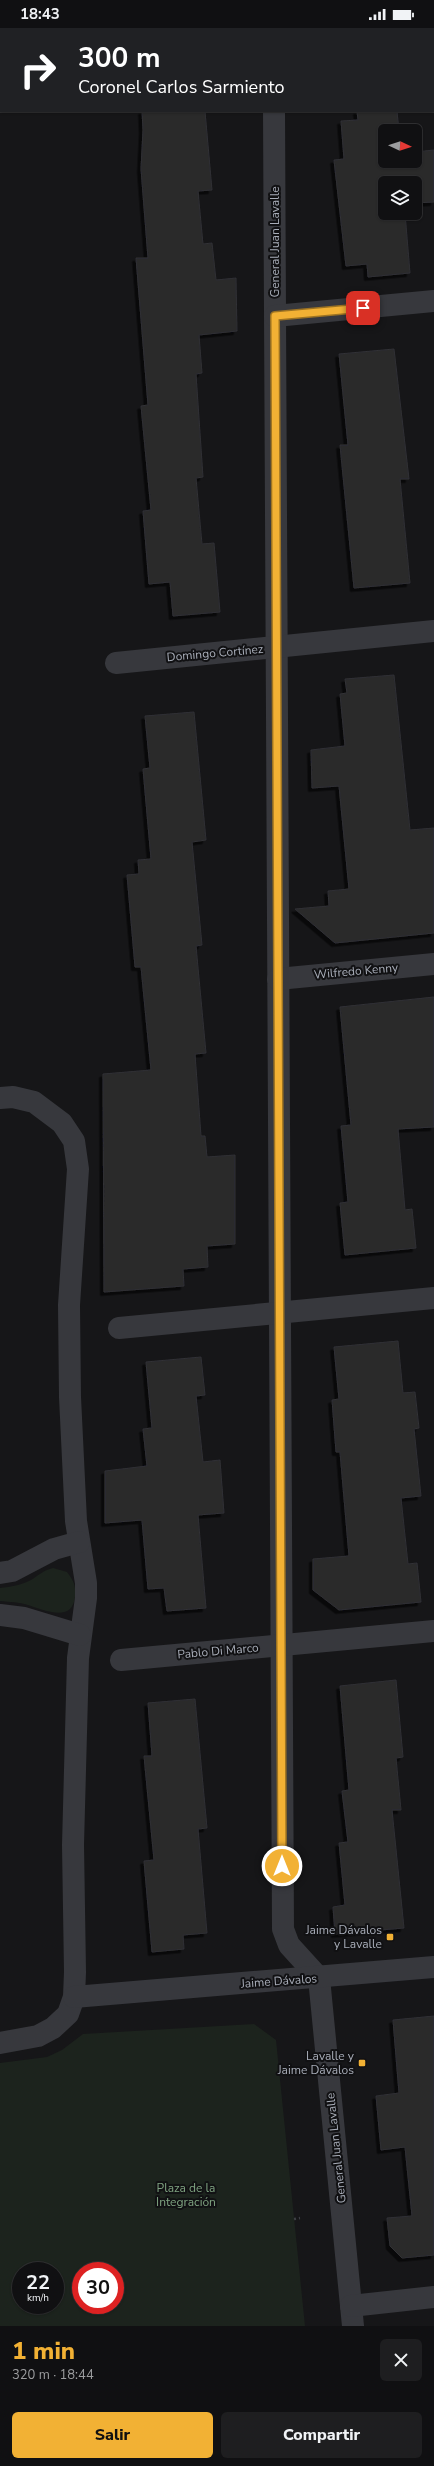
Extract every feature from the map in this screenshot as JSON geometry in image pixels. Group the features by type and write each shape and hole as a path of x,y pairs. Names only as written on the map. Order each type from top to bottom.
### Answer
{"street":[{"name":"General Juan Lavalle","path":"274,112 283,1929 289,1945 319,1978 352,2316"},
{"path":"275,316 434,301"},
{"name":"Domingo Cortínez","path":"116,663 434,631"},
{"name":"Wilfredo Kenny","path":"278,978 434,964"},
{"path":"0,1098 13,1097 34,1102 62,1123 74,1141 78,1169 69,1306 70,1397 76,1521 86,1583 85,1612 80,1636 73,1845 76,1972 74,1997 68,2014 53,2028 38,2036 0,2043"},
{"path":"119,1328 434,1298"},
{"path":"0,1573 12,1571 54,1549 79,1542"},
{"path":"0,1614 24,1618 80,1636"},
{"name":"Pablo Di Marco","path":"120,1660 434,1631"},
{"name":"Jaime Dávalos","path":"74,1997 319,1978 434,1967"},
{"path":"352,2316 434,2297"}],"path":[{"path":"294,2219 300,2218"}],"green space":[{"path":"53,1568 67,1572 74,1584 75,1597 73,1605 68,1610 56,1613 21,1603 0,1601 0,1588 31,1580 44,1571"},
{"name":"Plaza de la Integración","path":"254,2024 276,2040 305,2326 0,2326 0,2063 47,2057 62,2050 83,2034"}],"building":[{"path":"142,112 205,112 212,190 198,191 203,244 212,243 216,280 236,278 237,331 199,335 202,373 196,374 203,477 196,478 202,544 214,543 220,612 173,616 170,582 149,584 143,511 151,510 141,406 148,405 136,258 148,258 141,169 143,130"},
{"path":"357,112 397,112 398,124 378,124 378,168 422,168 422,151 434,150 434,202 422,203 422,176 378,176 378,220 406,220 410,273 368,277 367,264 346,266 334,160 344,159 341,121 358,120"},
{"path":"394,349 409,479 400,479 410,583 354,588 340,445 348,445 339,354"},
{"path":"394,675 410,830 434,828 434,933 335,943 295,909 329,906 328,891 349,889 339,786 312,788 311,750 345,746 340,694 347,693 345,679"},
{"path":"194,712 206,840 192,842 202,945 196,946 206,1053 195,1054 201,1136 205,1136 207,1157 235,1155 235,1244 207,1246 208,1267 183,1269 184,1286 104,1292 103,1074 151,1070 141,967 135,967 127,875 139,874 138,860 151,859 143,769 150,768 145,716"},
{"path":"434,997 434,1127 398,1129 405,1210 412,1209 416,1248 345,1255 340,1203 348,1202 341,1126 351,1125 340,1007"},
{"path":"398,1341 403,1393 415,1392 419,1428 414,1429 421,1496 401,1498 408,1564 417,1563 421,1602 339,1610 313,1590 313,1559 349,1556 340,1452 336,1452 332,1400 339,1399 334,1347"},
{"path":"201,1357 205,1395 196,1396 203,1462 220,1460 224,1513 198,1515 206,1608 167,1611 164,1588 148,1589 142,1520 105,1523 105,1471 147,1466 143,1429 152,1428 146,1362"},
{"path":"396,1680 403,1757 396,1758 401,1810 392,1810 404,1928 335,1934 333,1907 345,1905 339,1843 348,1842 342,1791 349,1790 340,1686"},
{"path":"195,1699 207,1828 198,1829 207,1933 183,1935 184,1949 152,1952 144,1861 154,1860 144,1756 152,1756 148,1703"},
{"path":"434,2016 434,2255 402,2258 390,2246 387,2218 412,2216 405,2147 381,2150 376,2096 399,2093 393,2020"}],"place":[{"name":"Jaime Dávalos y Lavalle","path":"390,1937"},
{"name":"Lavalle y Jaime Dávalos","path":"362,2063"}],"route":[{"path":"282,1866 275,316 363,308"}]}
